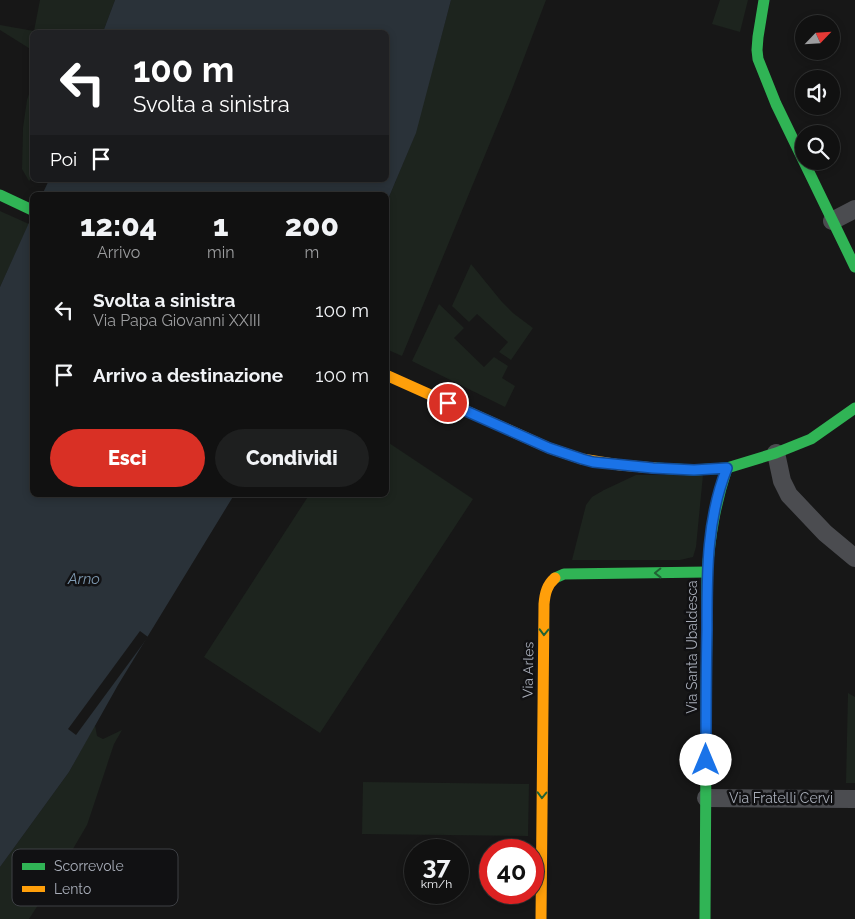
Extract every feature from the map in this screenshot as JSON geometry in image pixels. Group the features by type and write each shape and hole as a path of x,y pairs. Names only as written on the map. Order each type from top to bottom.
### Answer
{"street":[{"path":"764,0 756,50 758,59 776,104 855,267"},
{"path":"761,22 770,0"},
{"path":"3,196 30,209"},
{"path":"832,221 855,209"},
{"path":"389,376 549,448 593,462 694,470 727,468 837,432"},
{"path":"811,439 855,408"},
{"path":"776,453 782,481 789,495 825,533 855,558"},
{"name":"Via Santa Ubaldesca","path":"705,919 707,572 714,508 727,468"},
{"name":"Via Arles","path":"541,919 544,604 548,584 555,577 564,574 707,572"},
{"name":"Via Fratelli Cervi","path":"706,798 855,799"}],"shaded area":[{"path":"40,0 115,0 104,30 34,30"},
{"path":"451,0 546,0 511,92 402,356 389,350 389,197 414,137"},
{"path":"720,0 748,0 740,32 712,24"},
{"path":"0,25 30,30 30,49 0,30"},
{"path":"30,91 29,181 22,169 23,128"},
{"path":"0,211 29,224 0,287"},
{"path":"471,264 502,302 533,328 511,360 499,352 508,342 477,314 469,322 452,306"},
{"path":"439,304 464,328 454,338 484,367 494,357 508,366 502,378 515,386 505,407 412,361"},
{"path":"389,443 473,499 320,733 204,657 308,497 389,497"},
{"path":"636,475 703,475 696,547 693,557 680,560 572,560 586,505 592,497"},
{"path":"848,693 855,697 855,783 846,783"},
{"path":"95,725 97,736 103,739 122,730 114,744 87,825 73,849 13,849 69,772"},
{"path":"363,782 529,784 528,836 362,834"},
{"path":"12,850 12,906 37,906 29,919 0,919 0,867"}],"water":[{"path":"115,0 451,0 416,133 389,197 389,192 43,192 48,182 389,182 389,30 104,30"},
{"name":"Arno","path":"30,220 30,497 233,497 118,685 69,772 0,867 0,287"}],"pier":[{"path":"140,631 148,637 76,735 68,729"}],"traffic: fast":[{"path":"764,0 758,37 758,59 776,104 855,267"},
{"path":"0,195 30,209"},
{"path":"655,468 694,470 727,468 776,453 811,439 855,408"},
{"path":"705,919 707,574 714,520 727,468"},
{"path":"555,578 564,574 707,572"}],"traffic: slow":[{"path":"389,376 549,448 582,459 655,468"},
{"path":"541,919 544,604 547,590 555,578"}],"route":[{"path":"448,403 549,448 593,462 694,470 727,468 714,508 707,572 706,760"}]}
